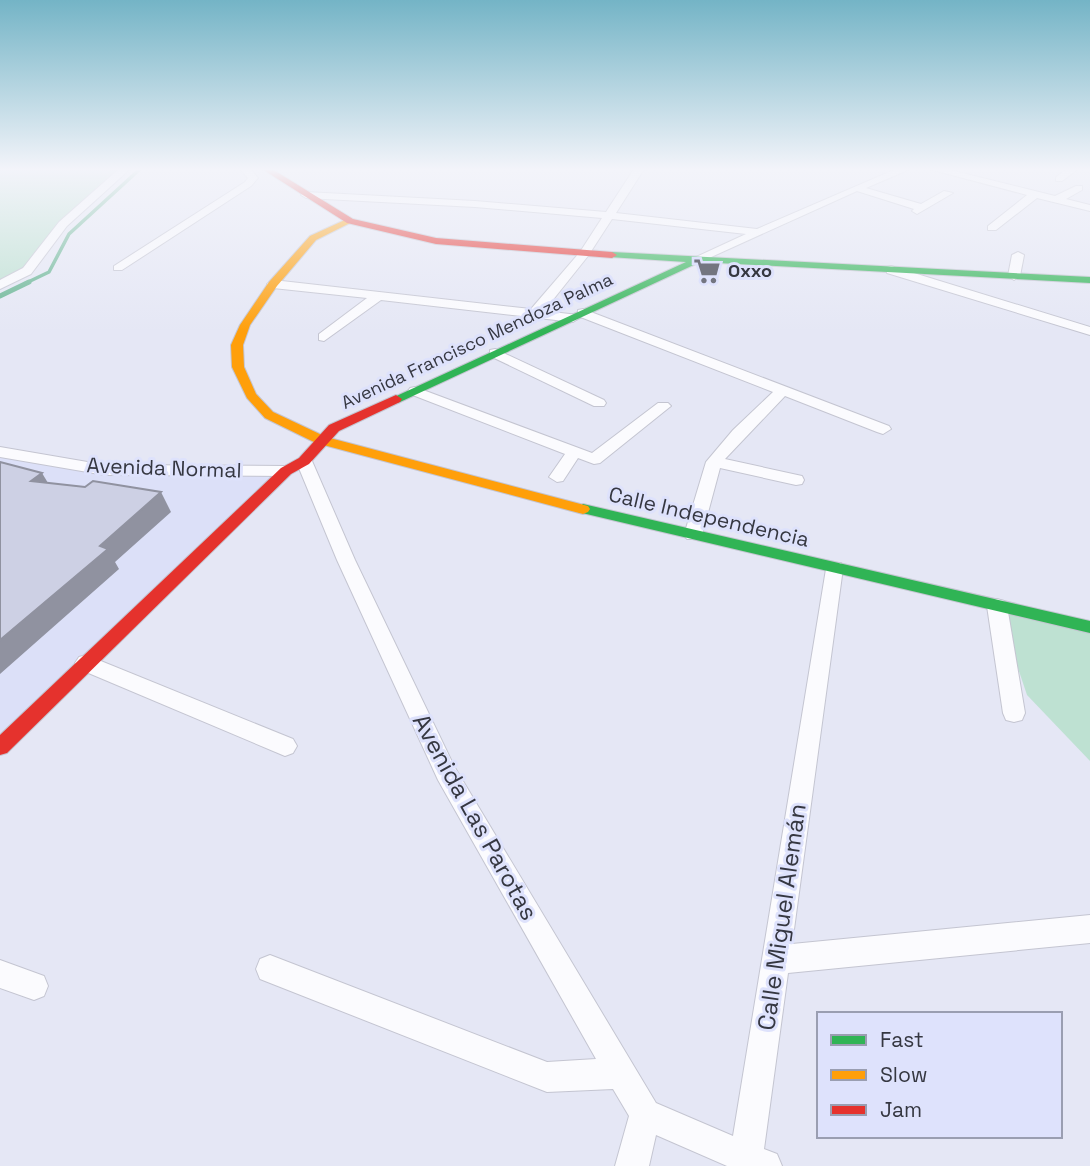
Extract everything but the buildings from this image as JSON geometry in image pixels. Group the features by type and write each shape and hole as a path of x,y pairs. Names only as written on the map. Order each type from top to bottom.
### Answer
{"street":[{"path":"0,285 27,271 64,223"},
{"path":"118,268 187,223"},
{"name":"Calle Independencia","path":"343,223 313,238 273,284 245,325 237,345 239,367 251,395 269,415 321,440 566,505 1090,627"},
{"path":"363,223 436,242 584,254 1090,280"},
{"path":"536,312 584,254 605,223"},
{"path":"683,223 756,232"},
{"name":"Avenida Francisco Mendoza Palma","path":"0,747 321,440 353,417 415,391 776,223"},
{"path":"992,228 998,223"},
{"path":"1014,276 1018,255"},
{"path":"891,270 1090,331"},
{"path":"273,284 578,315 883,429"},
{"path":"324,337 380,295"},
{"path":"495,353 599,403"},
{"path":"693,535 714,462 783,390"},
{"path":"415,391 594,459 663,407"},
{"name":"Avenida Normal","path":"0,452 105,470 295,466"},
{"path":"558,477 574,452"},
{"path":"714,462 796,480"},
{"name":"Avenida Las Parotas","path":"295,466 346,560 446,774 645,1114"},
{"name":"Calle Miguel Alemán","path":"645,1114 755,1162 775,960 834,568"},
{"path":"997,606 1014,713"},
{"path":"86,663 285,746"},
{"path":"775,960 1090,929"},
{"path":"270,968 547,1077 619,1073"},
{"path":"0,974 34,986"},
{"path":"632,1166 645,1114"}],"shaded area":[{"path":"0,452 105,470 286,472 0,747"}],"green space":[{"path":"0,223 64,223 27,271 0,285"},
{"path":"997,606 1090,627 1090,761 1027,695"}],"waterway":[{"path":"26,283 49,272 69,234 81,223"},
{"path":"0,296 29,282"}],"traffic: fast":[{"path":"612,255 1090,280"},
{"path":"396,399 698,260"},
{"path":"583,509 1090,627"}],"traffic: slow":[{"path":"345,223 313,238 273,284 245,325 237,345 238,367 251,395 269,415 321,440 583,509"}],"traffic: jam":[{"path":"360,223 436,241 612,255"},
{"path":"0,747 256,499 286,471 304,461 334,428 396,399"}],"place":[{"name":"Oxxo","path":"707,271"}]}
